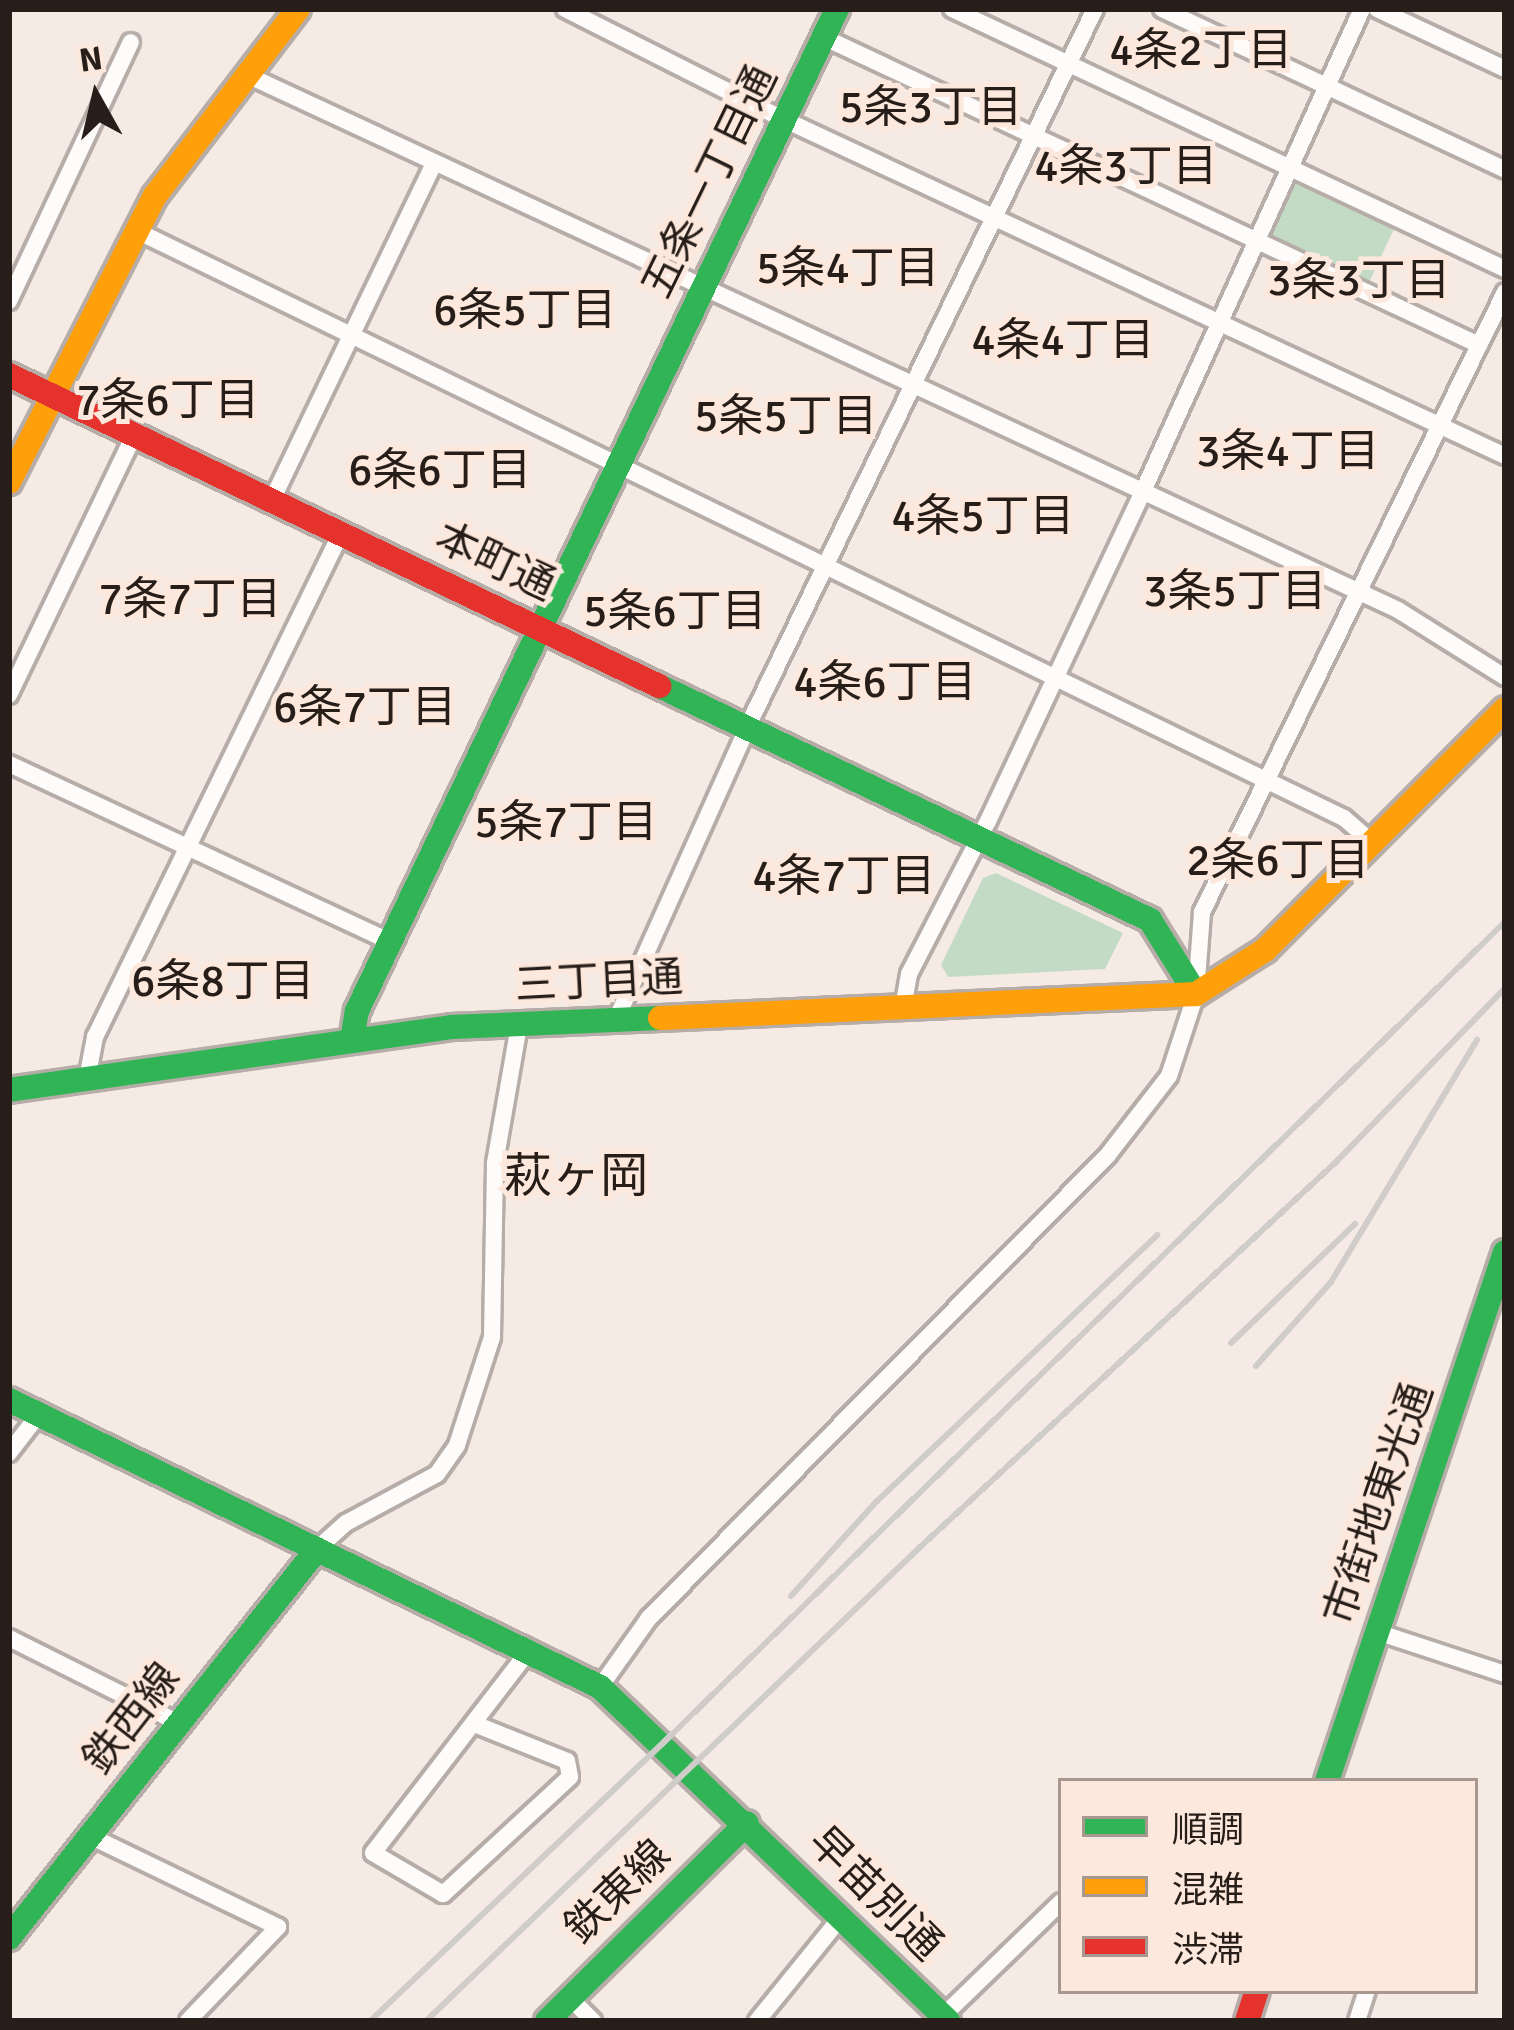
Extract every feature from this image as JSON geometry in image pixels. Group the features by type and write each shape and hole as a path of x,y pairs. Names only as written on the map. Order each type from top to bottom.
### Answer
{"main road":[{"path":"9,482 178,160 291,18 315,9"},
{"name":"五条一丁目通","path":"352,1041 357,1011 837,9"},
{"name":"本町通","path":"9,375 1150,920 1196,994"},
{"path":"1196,994 1265,950 1505,709"},
{"name":"三丁目通","path":"9,1090 452,1027 1196,994"},
{"name":"市街地東光通","path":"1329,1778 1505,1252"},
{"name":"早苗別通","path":"9,1400 599,1687 747,1823 946,2018"},
{"name":"鉄西線","path":"9,1938 316,1550"},
{"name":"鉄東線","path":"547,2021 747,1823"}],"street":[{"path":"565,9 783,119 1505,455"},
{"path":"952,9 1505,269"},
{"path":"616,1020 749,725 1094,9"},
{"path":"1162,9 1505,170"},
{"path":"903,1009 909,974 980,838 1144,489 1362,9"},
{"path":"1377,9 1505,69"},
{"path":"823,38 1479,345"},
{"path":"9,302 131,42"},
{"path":"244,74 702,290 914,380 1357,590 1505,677"},
{"path":"272,500 434,163"},
{"path":"137,231 1344,818 1372,843"},
{"path":"599,1687 649,1618 1121,1139 1169,1076 1196,994 1202,912 1262,779 1505,292"},
{"path":"9,695 134,435"},
{"path":"87,1079 95,1037 341,533"},
{"path":"9,764 390,942"},
{"path":"316,1550 346,1523 437,1474 457,1444 493,1337 495,1163 519,1025"},
{"path":"9,1453 39,1414"},
{"path":"1377,1632 1505,1674"},
{"path":"9,1638 179,1723"},
{"path":"477,1724 567,1761 570,1777 443,1894 373,1853 529,1652"},
{"path":"90,1836 278,1928 188,2021"},
{"path":"946,2018 1058,1905"},
{"path":"757,2021 842,1916"},
{"path":"569,1996 593,2021"}],"green space":[{"path":"1294,183 1394,229 1368,284 1269,237"},
{"path":"996,873 1123,933 1105,969 948,977 941,965 983,878"}],"railway":[{"path":"370,2021 662,1744 1505,922"},
{"path":"426,2021 917,1550 1336,1162 1505,988"},
{"path":"1256,1366 1331,1282 1477,1040"},
{"path":"1231,1343 1355,1224"},
{"path":"791,1596 876,1502 1157,1235"}],"traffic: fast":[{"path":"352,1041 357,1011 837,9"},
{"path":"659,686 1150,920 1196,994"},
{"path":"9,1090 452,1027 660,1018"},
{"path":"1328,1778 1505,1252"},
{"path":"9,1400 600,1687 948,2021"},
{"path":"9,1938 317,1549"},
{"path":"547,2021 747,1823"}],"traffic: slow":[{"path":"9,482 155,196 298,9"},
{"path":"660,1018 1196,994 1265,950 1505,709"}],"traffic: jam":[{"path":"9,375 659,686"},
{"path":"1247,2021 1256,1994"}],"district":[{"name":"4条2丁目","path":"1201,51"},
{"name":"5条3丁目","path":"931,108"},
{"name":"4条3丁目","path":"1126,167"},
{"name":"5条4丁目","path":"848,269"},
{"name":"3条3丁目","path":"1359,281"},
{"name":"6条5丁目","path":"525,311"},
{"name":"4条4丁目","path":"1063,341"},
{"name":"7条6丁目","path":"168,401"},
{"name":"5条5丁目","path":"786,417"},
{"name":"3条4丁目","path":"1288,452"},
{"name":"6条6丁目","path":"440,471"},
{"name":"4条5丁目","path":"983,517"},
{"name":"3条5丁目","path":"1235,592"},
{"name":"7条7丁目","path":"190,600"},
{"name":"5条6丁目","path":"675,612"},
{"name":"4条6丁目","path":"885,683"},
{"name":"6条7丁目","path":"365,708"},
{"name":"5条7丁目","path":"566,823"},
{"name":"2条6丁目","path":"1278,861"},
{"name":"4条7丁目","path":"844,877"},
{"name":"6条8丁目","path":"223,982"},
{"name":"萩ヶ岡","path":"576,1177"}]}
